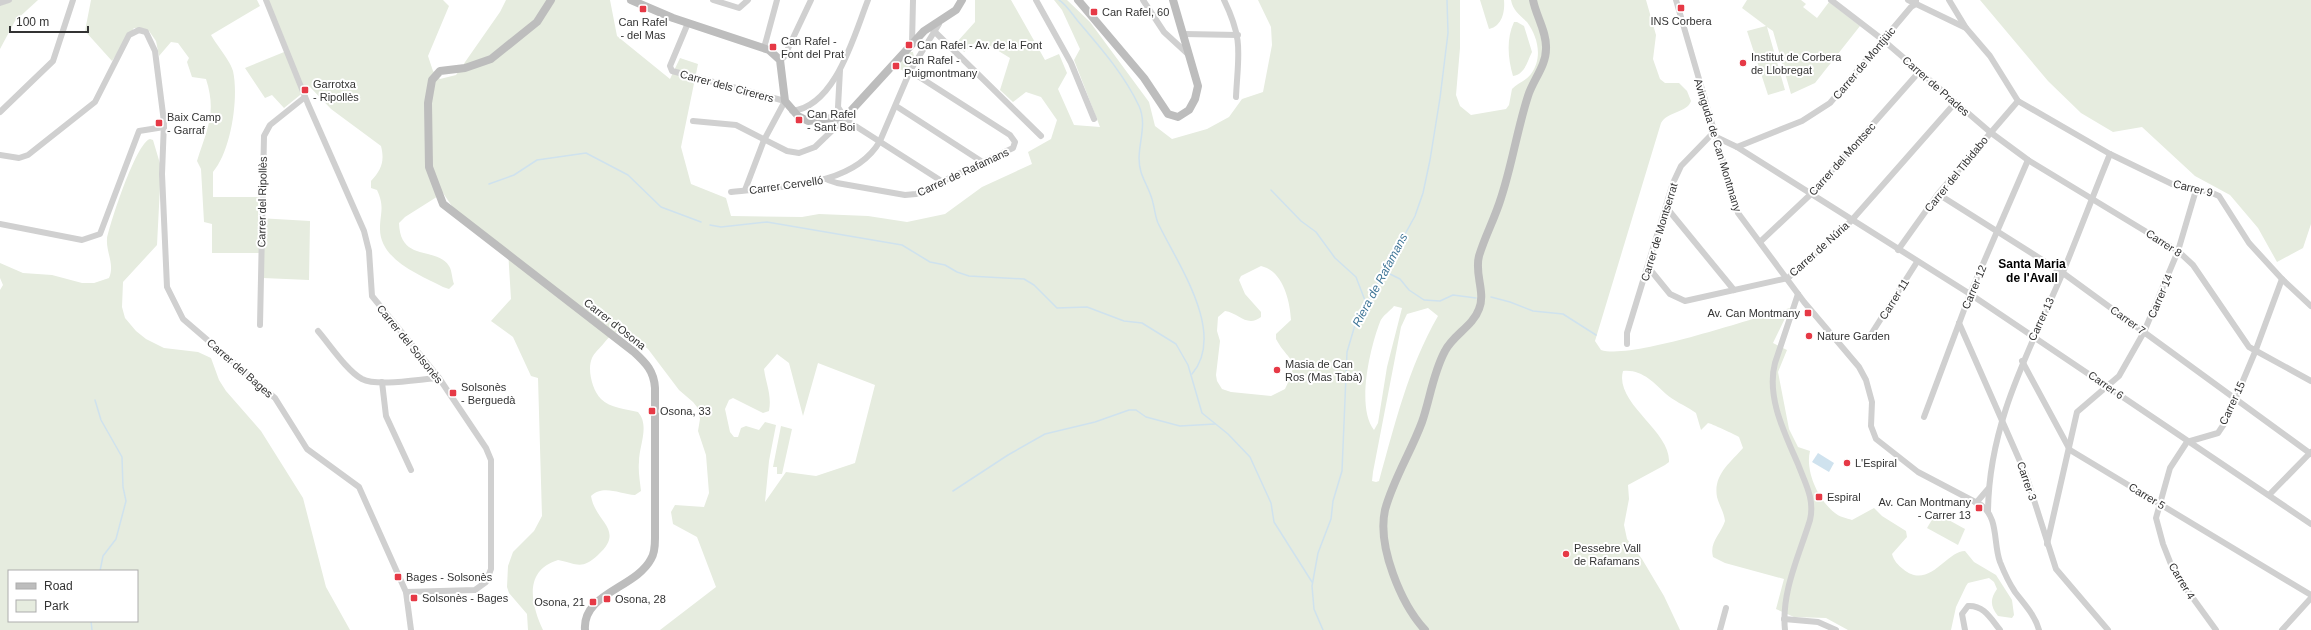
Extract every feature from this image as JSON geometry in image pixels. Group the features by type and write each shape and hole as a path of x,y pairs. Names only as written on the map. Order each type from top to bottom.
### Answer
{"street":[{"path":"0,3 9,0"},
{"path":"0,112 54,58 73,0"},
{"name":"Carrer del Solsonès","path":"266,0 305,97 367,238 372,296 439,378 490,457 490,569 485,584 475,590 406,592"},
{"name":"Carrer d'Osona","path":"551,0 544,14 534,25 491,59 465,68 440,72 432,80 428,103 429,167 441,201 642,359 650,368 654,377 655,538 653,555 642,571 590,608 585,617 585,630"},
{"path":"631,0 658,13 688,24 773,52 780,60 785,101 792,111 808,121 844,116"},
{"path":"712,0 739,8 748,0"},
{"path":"764,48 777,0"},
{"path":"780,60 784,57 811,0"},
{"path":"792,111 803,110 811,105 840,70 868,0"},
{"path":"912,44 913,0"},
{"path":"693,121 736,125 787,151 799,153 806,152 815,146 842,121 844,116 930,26 956,10 962,0"},
{"path":"1036,0 1071,63 1094,118"},
{"path":"1078,0 1144,78 1168,114 1173,117 1183,114 1189,110 1197,93 1197,80 1173,0"},
{"path":"1143,0 1164,32 1189,55"},
{"path":"1224,0 1235,21 1238,35 1236,97"},
{"path":"1425,630 1410,611 1400,591 1387,547 1384,518 1390,498 1422,422 1435,375 1444,352 1457,334 1473,320 1480,305 1482,297 1478,268 1479,255 1503,193 1530,91 1545,58 1545,38 1533,0"},
{"name":"Avinguda de Can Montmany","path":"1676,0 1735,207 1788,278 1798,294 1859,367 1866,380 1872,402 1871,426 1876,439 1918,472 1988,511"},
{"name":"Carrer de Prades","path":"1831,0 1883,40 1990,132"},
{"path":"1908,0 1916,2 1966,28"},
{"path":"1949,0 1966,28 1990,56 2018,101"},
{"name":"Carrer de Montjüic","path":"1737,147 1802,121 1820,111 1830,103 1916,2"},
{"name":"Carrer Cervelló","path":"731,192 828,180 864,161 880,141 910,71 933,30 944,18"},
{"name":"Carrer dels Cirerers","path":"688,24 670,66 672,71 785,101"},
{"name":"Carrer del Bages","path":"0,155 19,158 28,155 95,102 103,91 125,42 130,35 139,30 146,32 150,36 156,51 164,125 162,174 167,286 182,319 275,398 307,448 358,488 406,592 410,630"},
{"path":"933,30 1041,136"},
{"path":"1184,34 1238,35"},
{"path":"840,70 838,107 846,120 943,182"},
{"name":"Carrer de Rafamans","path":"828,180 837,183 905,195 916,194 1013,148 1015,142 1010,135 910,71"},
{"name":"Carrer del Montsec","path":"1760,242 1811,194 1919,72"},
{"name":"Carrer del Ripollès","path":"260,325 264,136 270,125 305,97"},
{"path":"745,190 764,140 785,101"},
{"name":"Carrer del Tibidabo","path":"1898,250 1938,194 2018,101"},
{"name":"Carrer 9","path":"2018,101 2110,154 2172,184 2210,192 2219,196 2250,243 2282,279 2311,306"},
{"name":"Carrer de Núria","path":"1648,267 1670,294 1680,300 1685,301 1788,278 1851,220 1955,103"},
{"path":"896,106 984,163"},
{"path":"0,224 82,240 100,234 139,131 164,125"},
{"name":"Carrer 8","path":"1990,132 2028,160 2178,251 2193,265 2249,347 2255,352 2311,381"},
{"name":"Carrer 6","path":"1713,134 1737,147 1917,262 1970,294 2034,336 2187,442 2311,524"},
{"name":"Carrer de Montserrat","path":"1627,344 1627,333 1666,207 1681,166 1713,134"},
{"name":"Carrer 13","path":"1988,511 1988,489 2002,417 2022,361 2063,273 2110,154"},
{"name":"Carrer 12","path":"1924,417 1970,294 2028,160"},
{"name":"Carrer 14","path":"2047,544 2070,450 2077,412 2119,376 2144,332 2178,251 2196,190"},
{"name":"Carrer 7","path":"1938,194 2063,273 2311,453"},
{"path":"1666,207 1734,290"},
{"name":"Carrer 11","path":"1870,336 1917,262"},
{"name":"Carrer 15","path":"2187,442 2218,433 2226,420 2255,352 2282,279"},
{"path":"1785,630 1784,619 1786,595 1810,520 1812,507 1808,487 1779,420 1773,375 1774,363 1798,294"},
{"name":"Carrer 3","path":"1959,323 2002,417 2026,475 2056,569 2108,630"},
{"path":"318,331 356,375 367,381 382,382 439,378"},
{"path":"2022,361 2070,450"},
{"path":"382,382 386,416 411,470"},
{"path":"2159,504 2170,468 2187,442"},
{"name":"Carrer 5","path":"2070,450 2311,595"},
{"path":"2269,495 2311,453"},
{"name":"Carrer 13","path":"1976,503 1988,489"},
{"name":"Carrer 4","path":"2159,504 2156,518 2163,544 2174,572 2216,630"},
{"path":"1988,511 1992,522 1999,560 2014,590 2033,614 2040,630"},
{"path":"2282,630 2311,598"},
{"path":"1965,630 1962,614 1968,606 1974,605 1983,610 2000,630"},
{"path":"1720,630 1726,608"},
{"path":"1784,619 1818,622 1836,630"}],"green space":[{"path":"0,0 38,0 15,21 0,49"},
{"path":"91,0 257,0 260,6 211,35 232,67 235,82 232,124 225,151 213,172 213,197 259,197 258,218 310,221 309,280 263,278 264,253 212,253 212,224 204,222 201,169 197,161 207,130 211,111 211,102 206,79 192,77 187,62 189,58 178,43 171,42 159,56 156,41 149,31 134,28 112,61 85,31"},
{"path":"268,0 443,0 449,6 428,56 433,71 440,79 456,75 500,12 506,0 610,0 617,36 670,79 680,58 698,64 681,147 691,184 726,198 731,216 802,217 819,214 868,216 907,222 945,214 982,187 1032,164 1028,152 1051,139 1057,120 1041,97 1026,92 1013,102 1000,90 1010,58 979,39 964,52 957,42 975,22 975,0 1011,0 1045,60 1059,54 1067,73 1058,89 1074,125 1100,127 1074,60 1080,49 1062,10 1054,0 1067,0 1090,22 1149,102 1155,126 1172,139 1207,129 1229,117 1242,99 1263,92 1272,45 1271,27 1258,0 1460,0 1460,48 1456,95 1460,106 1471,115 1506,109 1509,105 1512,89 1529,76 1535,68 1538,48 1534,34 1527,22 1515,10 1511,0 1646,0 1656,35 1653,59 1660,79 1665,83 1679,83 1687,91 1691,101 1686,108 1668,116 1661,123 1595,341 1601,350 1617,351 1638,349 1665,344 1790,308 1773,343 1787,350 1778,372 1789,429 1798,447 1810,451 1809,467 1811,476 1823,501 1837,514 1852,520 1874,508 1882,516 1906,531 1907,537 1892,554 1898,564 1912,575 1929,573 1951,557 1965,551 1974,562 1996,575 2012,600 2014,615 2012,618 1998,616 1995,612 1992,606 1992,599 1997,589 1994,582 1989,578 1968,583 1956,607 1951,630 1848,630 1826,618 1794,617 1776,609 1784,579 1725,563 1713,557 1712,552 1714,542 1725,521 1717,497 1716,489 1720,476 1728,464 1743,448 1739,437 1708,423 1701,430 1696,413 1669,396 1642,374 1623,371 1622,383 1627,394 1634,406 1661,439 1667,451 1669,462 1628,485 1629,499 1624,525 1627,539 1642,559 1664,596 1680,630 660,630 716,587 697,537 673,524 671,512 675,505 704,507 709,493 706,455 698,431 700,419 697,407 679,390 648,349 624,330 615,333 610,337 594,354 590,373 595,390 601,399 613,406 638,412 641,417 644,429 639,456 641,491 635,495 606,490 596,492 591,496 598,513 609,532 609,539 606,546 588,563 579,565 558,560 547,565 539,572 533,589 533,599 535,610 543,630 528,630 527,614 509,593 507,587 508,566 513,552 534,531 542,516 538,378 531,376 513,337 491,321 511,299 508,250 460,218 443,193 405,217 399,223 401,236 406,244 412,249 436,256 443,260 450,268 454,284 449,289 443,287 413,272 394,258 382,240 380,229 382,210 381,201 377,190 371,188 371,181 380,169 383,157 381,146 331,109 310,87 284,108 272,95 265,98 245,68 289,50","holes":["1261,266 1269,269 1280,280 1287,296 1291,320 1276,334 1276,339 1293,365 1290,379 1285,389 1271,396 1231,392 1222,389 1217,381 1216,375 1220,341 1217,331 1218,317 1225,311 1251,321 1261,317 1261,312 1245,294 1239,280 1241,276","1394,306 1402,308 1387,367 1378,423 1374,430 1369,420 1366,407 1366,377 1376,333 1384,316","1428,308 1438,316 1418,356 1410,376 1379,481 1376,482 1372,481 1373,472 1401,327 1407,314","777,354 789,363 803,416 818,363 875,385 855,463 816,476 786,472 765,502 769,461 776,425 765,422 759,430 746,426 741,428 738,437 734,437 730,432 725,409 729,400 733,398 763,413 769,411 769,395 764,369"]},
{"path":"1480,0 1504,0 1504,9 1500,22 1489,29"},
{"path":"1747,0 1801,0 1806,4 1803,7 1817,18 1829,2 1860,26 1815,83 1791,94 1773,31 1767,27 1785,90 1768,95 1747,31 1766,26 1742,8"},
{"path":"1980,0 2311,0 2311,224 2303,248 2277,262 2258,228 2230,195 2195,176 2142,127 2113,132 2081,113 2048,81"},
{"path":"1514,22 1524,26 1532,52 1523,70 1517,75 1513,76 1510,63 1509,42 1511,29"},
{"path":"909,52 913,52 914,57 906,72 895,67"},
{"path":"150,139 153,140 161,167 157,245 123,282 122,307 125,318 136,331 146,339 164,348 198,352 211,358 219,380 226,391 261,431 303,498 326,587 350,630 0,630 0,290 3,285 0,278 0,263 23,273 52,275 82,283 94,283 109,278 111,273 111,263 107,239 109,230 124,184 144,144"},
{"path":"781,426 792,429 782,474 777,474 777,467 773,467"},
{"path":"1936,513 1965,529 1958,545 1927,528"}],"water":[{"path":"1818,453 1834,463 1829,472 1812,462"}],"waterway":[{"path":"1059,0 1111,61 1133,94 1142,114 1143,122 1139,156 1141,172 1151,195 1158,223 1186,278 1202,319 1204,339 1201,357 1192,374"},
{"name":"Riera de Rafamans","path":"1323,630 1314,609 1312,586 1318,553 1331,519 1333,501 1342,471 1347,352 1355,325 1415,216 1423,193 1440,98 1448,33 1447,0"},
{"path":"489,184 514,175 537,160 586,153 628,175 661,207 701,222"},
{"path":"1271,190 1301,221 1316,232 1335,258 1356,277 1366,303"},
{"path":"710,225 721,227 767,222 902,245 930,262 945,265 957,272 969,276 1024,279 1034,285 1057,308 1087,307 1124,321 1142,323 1176,344 1188,365 1202,413 1228,434 1250,457 1271,503 1274,522 1312,582"},
{"path":"1384,271 1400,279 1409,290 1424,300 1440,301 1453,295 1476,298"},
{"path":"1491,297 1510,302 1533,311 1563,314 1596,335"},
{"path":"95,400 101,420 122,457 123,487 126,501 116,539 103,556 100,570"},
{"path":"953,491 1008,455 1045,434 1095,422 1129,410 1136,410 1146,417 1180,426 1215,424"},
{"path":"91,622 92,630"}],"place":[{"name":"INS Corbera","path":"1681,8"},
{"name":"Can Rafel - del Mas","path":"643,9"},
{"name":"Can Rafel, 60","path":"1094,12"},
{"name":"Can Rafel - Av. de la Font","path":"909,45"},
{"name":"Can Rafel - Font del Prat","path":"773,47"},
{"name":"Institut de Corbera de Llobregat","path":"1743,63"},
{"name":"Can Rafel - Puigmontmany","path":"896,66"},
{"name":"Garrotxa - Ripollès","path":"305,90"},
{"name":"Can Rafel - Sant Boi","path":"799,120"},
{"name":"Baix Camp - Garraf","path":"159,123"},
{"name":"Av. Can Montmany","path":"1808,313"},
{"name":"Nature Garden","path":"1809,336"},
{"name":"Masia de Can Ros (Mas Tabà)","path":"1277,370"},
{"name":"Solsonès - Berguedà","path":"453,393"},
{"name":"Osona, 33","path":"652,411"},
{"name":"L'Espiral","path":"1847,463"},
{"name":"Espiral","path":"1819,497"},
{"name":"Av. Can Montmany - Carrer 13","path":"1979,508"},
{"name":"Pessebre Vall de Rafamans","path":"1566,554"},
{"name":"Bages - Solsonès","path":"398,577"},
{"name":"Solsonès - Bages","path":"414,598"},
{"name":"Osona, 28","path":"607,599"},
{"name":"Osona, 21","path":"593,602"}],"district":[{"name":"Santa Maria de l'Avall","path":"2032,271"}]}
